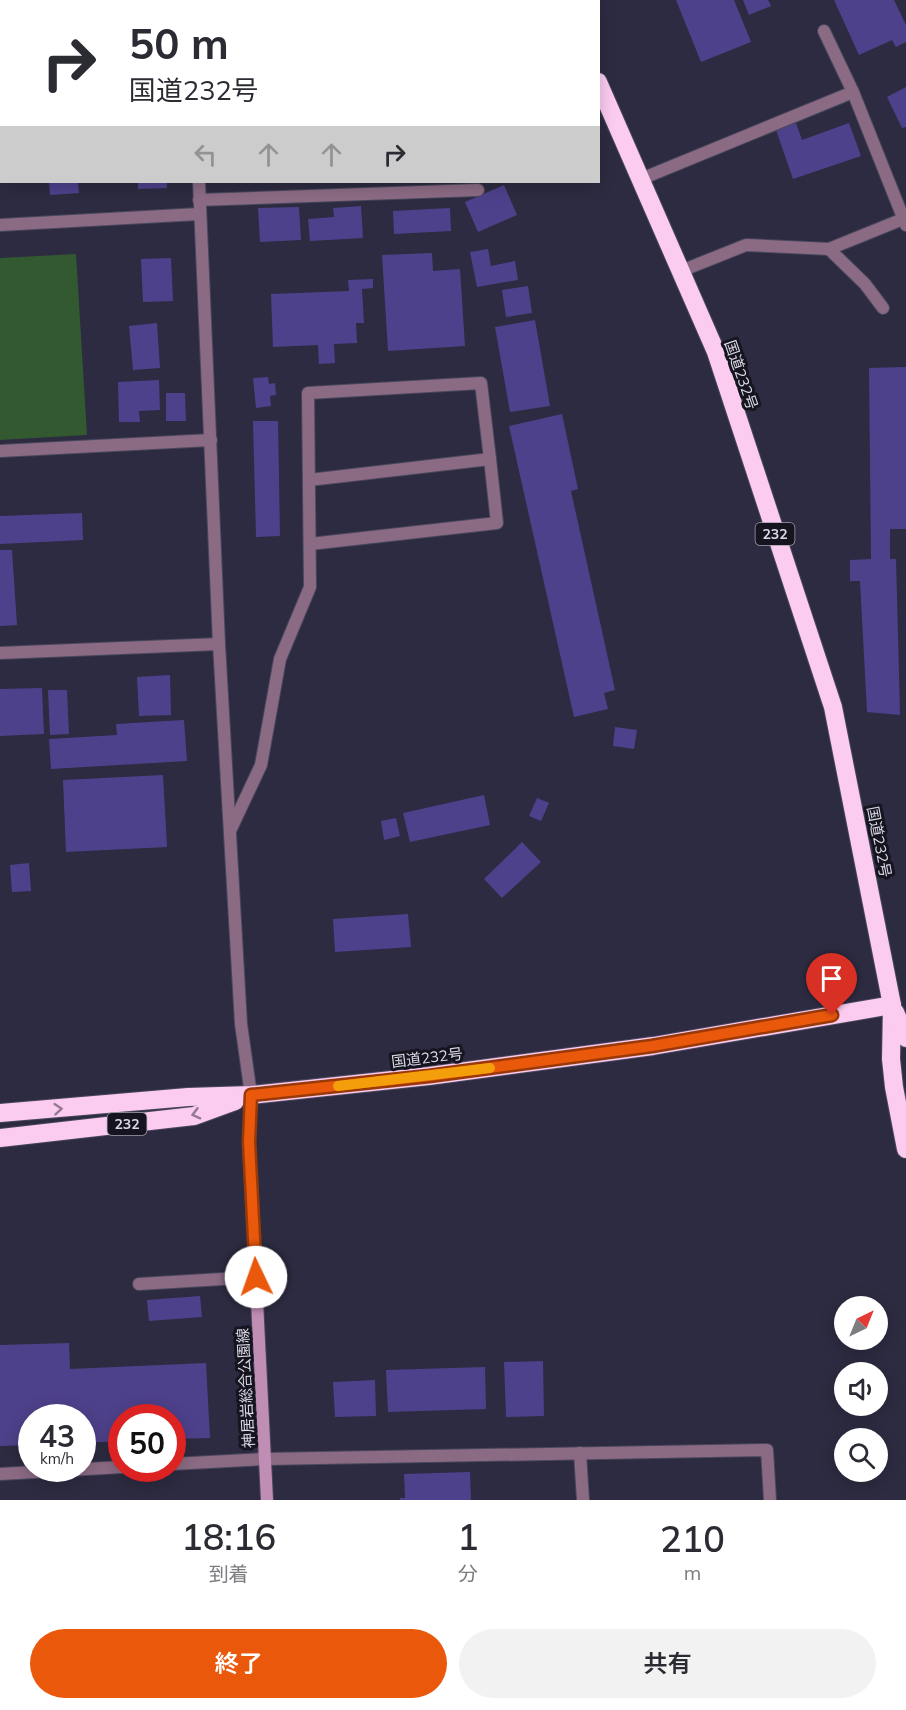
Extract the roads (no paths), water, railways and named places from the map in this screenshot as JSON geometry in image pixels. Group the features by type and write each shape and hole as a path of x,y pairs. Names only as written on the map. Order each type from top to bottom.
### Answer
{"highway":[{"name":"国道232号","path":"0,1113 188,1097 251,1095 429,1076 652,1046 892,1005 833,707 716,352 600,87"},
{"path":"892,1005 906,1038"},
{"path":"892,1005 891,1059 906,1149"},
{"name":"国道232号","path":"0,1138 194,1116 251,1095"}],"main road":[{"name":"神居岩総合公園線","path":"251,1095 249,1142 267,1500"}],"street":[{"path":"681,271 746,245 829,249 905,222 853,92 824,32"},
{"path":"641,179 853,92"},
{"path":"199,183 219,644 242,1024 251,1095"},
{"path":"199,200 477,190"},
{"path":"0,225 200,214"},
{"path":"829,249 865,284 883,308"},
{"path":"230,831 261,765 280,659 310,586 308,393 481,383 497,523 310,544"},
{"path":"0,451 211,440"},
{"path":"309,480 490,459"},
{"path":"0,653 219,644"},
{"path":"139,1284 256,1277"},
{"path":"186,1463 265,1459 766,1450 770,1500"},
{"path":"580,1453 583,1500"},
{"path":"0,1474 108,1468"}]}
